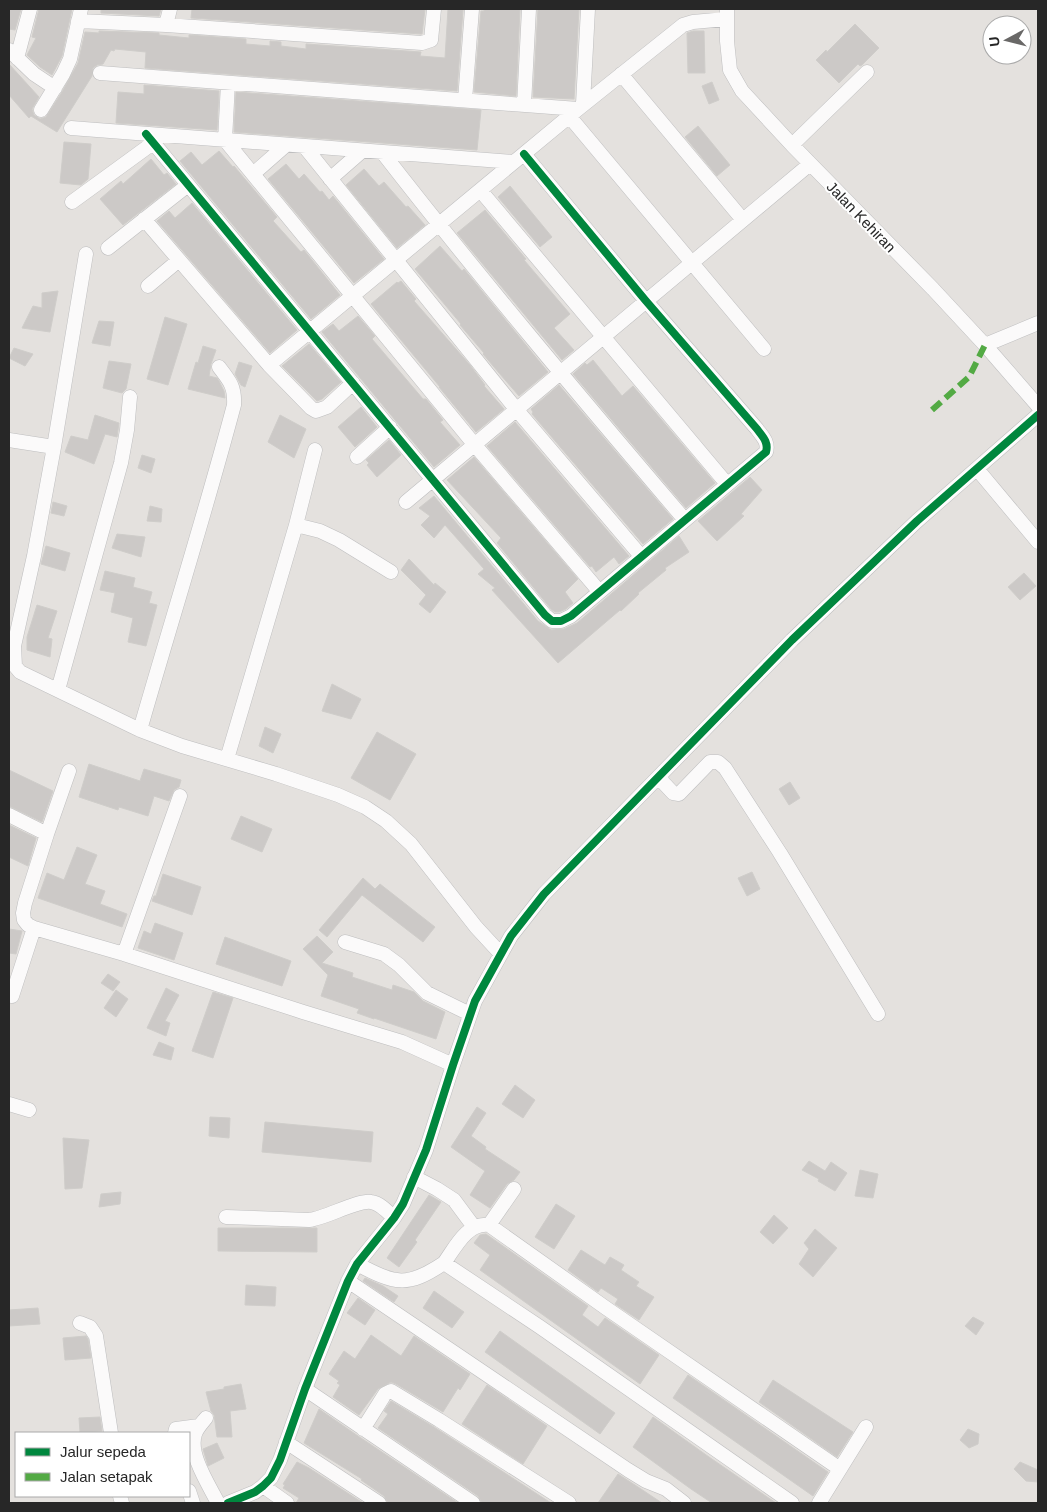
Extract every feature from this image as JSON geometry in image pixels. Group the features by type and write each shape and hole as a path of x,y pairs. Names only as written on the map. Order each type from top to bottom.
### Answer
{"street":[{"path":"30,9 13,54 34,74 55,88"},
{"path":"166,25 170,9"},
{"path":"41,110 70,59 80,15 166,25 422,43 431,40 434,9"},
{"path":"465,100 472,9"},
{"path":"524,105 529,9"},
{"path":"588,9 577,110 692,263 764,349"},
{"path":"269,365 577,110 683,26 727,14"},
{"name":"Jalan Kehiran","path":"727,14 730,70 742,91 792,146 985,345 1038,406"},
{"path":"792,146 867,72"},
{"path":"100,73 577,110"},
{"path":"621,74 743,220"},
{"path":"228,83 225,140 474,444 599,591"},
{"path":"71,128 150,139 225,140 362,151 519,158 646,301 766,441 766,452 571,616 561,621 552,621 545,615 150,139"},
{"path":"72,202 150,139"},
{"path":"252,174 286,145"},
{"path":"304,146 516,409 641,556"},
{"path":"330,179 362,151"},
{"path":"382,152 438,225 685,520"},
{"path":"406,502 810,164"},
{"path":"108,248 188,185"},
{"path":"480,190 727,484"},
{"path":"144,219 269,365 310,408 316,411 327,407 353,383"},
{"path":"86,254 34,556 14,646 15,666 20,672 140,730 182,746 338,795 365,807 386,821 411,844 476,927 500,953"},
{"path":"148,286 179,260"},
{"path":"985,345 1038,323"},
{"path":"140,730 205,514 234,405 231,381 219,367"},
{"path":"58,690 121,463 130,397"},
{"path":"228,1503 255,1492 271,1478 280,1460 305,1389 348,1281 386,1211 403,1204 426,1150 445,1061 462,1010 482,987 500,953 524,917 544,894 659,778 707,725 792,640 905,532 1038,415"},
{"path":"357,457 390,428"},
{"path":"9,440 54,447"},
{"path":"227,759 296,524 315,450"},
{"path":"977,469 1038,542"},
{"path":"296,524 320,531 339,540 390,572"},
{"path":"659,778 673,793 679,794 710,762 718,762 725,768 780,853 878,1014"},
{"path":"69,771 47,834 23,913 24,920 28,925 402,1042 445,1061"},
{"path":"124,954 180,796"},
{"path":"9,815 47,834"},
{"path":"12,996 34,928"},
{"path":"345,942 384,954 399,965 427,993 462,1010"},
{"path":"9,1104 29,1110"},
{"path":"414,1177 437,1188 454,1200 474,1227"},
{"path":"489,1225 514,1189"},
{"path":"226,1218 309,1220 370,1201 386,1211"},
{"path":"358,1264 389,1279 405,1281 430,1272 444,1263 467,1231 484,1224 489,1225 840,1469"},
{"path":"444,1263 792,1503"},
{"path":"348,1281 628,1470 646,1481 666,1489 684,1503"},
{"path":"80,1323 90,1327 96,1336 111,1432"},
{"path":"305,1389 473,1503"},
{"path":"363,1429 384,1394 391,1391 569,1503"},
{"path":"175,1432 176,1428 203,1422 195,1432 193,1449 218,1503"},
{"path":"819,1503 866,1427"},
{"path":"286,1442 379,1503"},
{"path":"263,1486 287,1503"}],"building":[{"path":"9,9 21,9 15,30 9,29"},
{"path":"39,9 72,9 62,56 52,75 27,55 36,38 32,37"},
{"path":"101,9 161,9 159,16 101,13"},
{"path":"192,9 425,9 421,34 191,18"},
{"path":"448,9 463,10 457,91 145,68 146,52 115,49 114,51 111,50 103,64 93,68 92,76 57,132 31,116 29,118 9,95 9,64 39,97 32,109 34,115 40,119 46,117 78,63 85,32 159,33 159,35 189,38 189,35 246,39 246,44 270,46 270,41 281,42 281,46 306,49 306,44 421,52 420,56 445,58"},
{"path":"484,9 520,9 516,96 474,92 481,11 484,11"},
{"path":"538,9 579,9 574,99 533,97"},
{"path":"855,24 879,48 862,65 858,64 839,83 816,60 826,50 827,52"},
{"path":"704,31 705,73 688,73 687,33"},
{"path":"712,82 719,100 709,104 702,86"},
{"path":"144,85 219,91 217,130 116,123 118,92 144,94"},
{"path":"236,92 481,110 477,150 234,132"},
{"path":"698,126 730,165 717,176 685,137"},
{"path":"64,142 91,144 88,179 81,185 60,183"},
{"path":"219,151 277,217 273,221 301,252 304,250 340,295 311,319 180,161 191,152 202,165"},
{"path":"151,159 164,175 167,173 176,184 123,225 100,199 121,181 123,184"},
{"path":"286,164 299,179 304,174 329,200 333,196 384,259 354,283 268,179"},
{"path":"364,169 379,186 384,182 425,225 397,248 346,185"},
{"path":"510,186 552,237 540,247 498,197"},
{"path":"192,203 297,330 270,353 157,221 169,211 175,218"},
{"path":"485,210 570,314 554,328 574,350 562,360 457,233"},
{"path":"440,246 462,271 464,269 548,372 519,396 415,269"},
{"path":"401,281 416,299 414,301 470,365 484,386 504,409 476,432 371,304 397,282"},
{"path":"58,291 50,332 22,328 33,306 42,308 42,293"},
{"path":"358,316 375,336 372,339 423,399 426,399 443,420 440,422 460,445 434,467 322,332 333,324 339,331"},
{"path":"165,317 187,324 168,385 147,379"},
{"path":"99,321 114,322 110,346 92,343"},
{"path":"309,344 341,382 322,399 317,401 282,366"},
{"path":"203,346 216,350 209,376 217,378 224,391 225,398 188,389"},
{"path":"14,348 33,354 25,366 9,358"},
{"path":"593,360 622,396 633,386 715,483 686,508 573,374 585,363 587,365"},
{"path":"109,361 131,364 126,389 122,393 103,388"},
{"path":"239,362 252,366 245,387 241,385 235,374"},
{"path":"559,385 673,519 643,544 532,414 531,409"},
{"path":"361,407 377,427 355,447 338,427"},
{"path":"95,415 119,423 117,437 105,434 94,464 65,452 71,436 88,440"},
{"path":"280,415 306,429 294,458 268,442"},
{"path":"515,422 629,556 619,564 614,557 596,572 592,566 590,567 487,446"},
{"path":"389,440 401,455 377,477 367,465 369,463 366,460"},
{"path":"142,455 155,459 151,473 138,468"},
{"path":"474,457 578,579 565,592 573,603 566,609 555,612 551,609 497,543 501,538 447,480"},
{"path":"750,477 762,490 741,514 744,516 717,541 698,521"},
{"path":"434,496 538,621 551,630 564,629 577,623 679,536 689,552 665,568 666,570 638,593 621,611 558,663 492,590 495,588 478,574 484,569 445,525 434,538 421,525 430,516 419,508"},
{"path":"53,502 67,506 64,516 51,513"},
{"path":"150,506 162,509 161,522 147,521"},
{"path":"117,534 145,537 141,557 112,548"},
{"path":"46,546 70,553 65,571 41,564"},
{"path":"409,559 434,585 435,583 446,592 430,613 419,604 426,595 401,570"},
{"path":"105,571 135,578 133,587 152,592 149,603 157,605 146,646 128,642 133,618 111,612 115,593 100,590"},
{"path":"1024,573 1036,586 1020,600 1008,587"},
{"path":"37,605 57,611 48,638 52,639 50,657 27,650 27,637"},
{"path":"332,684 361,699 351,719 322,711"},
{"path":"265,727 281,734 273,753 259,746"},
{"path":"377,732 416,754 390,800 351,778"},
{"path":"89,764 140,781 144,769 181,780 179,787 174,790 169,801 154,796 148,816 119,807 118,810 79,797"},
{"path":"9,770 53,791 42,822 9,806"},
{"path":"790,782 800,798 789,805 779,789"},
{"path":"241,816 272,829 262,852 231,839"},
{"path":"9,825 36,838 28,866 9,857"},
{"path":"77,847 97,855 85,884 105,891 100,904 127,914 122,927 38,898 47,873 64,880"},
{"path":"752,872 760,889 747,896 738,878"},
{"path":"163,874 201,887 192,915 152,901 154,896 156,896"},
{"path":"363,878 375,889 380,884 435,927 423,942 362,895 327,937 319,930"},
{"path":"155,923 183,933 174,960 138,948 144,931 151,934"},
{"path":"9,929 22,931 16,954 9,953"},
{"path":"317,936 333,952 322,963 353,973 352,977 392,990 393,985 414,992 423,1001 445,1012 436,1039 357,1013 359,1009 321,996 328,975 303,949"},
{"path":"225,937 291,961 282,986 216,964"},
{"path":"108,974 120,982 113,991 101,983"},
{"path":"166,988 179,995 165,1021 170,1023 166,1036 147,1028"},
{"path":"116,990 128,999 116,1017 104,1008"},
{"path":"213,992 233,998 213,1058 192,1051"},
{"path":"159,1042 174,1048 171,1060 153,1055"},
{"path":"515,1085 535,1100 523,1118 502,1104"},
{"path":"477,1107 486,1113 471,1136 486,1147 485,1149 520,1172 514,1180 507,1184 490,1208 470,1195 485,1171 451,1147"},
{"path":"210,1117 230,1118 229,1138 209,1136"},
{"path":"265,1122 373,1132 371,1162 262,1152"},
{"path":"63,1138 89,1140 82,1188 65,1189"},
{"path":"809,1161 825,1171 831,1162 847,1173 835,1191 818,1181 819,1179 802,1170"},
{"path":"860,1170 878,1174 873,1198 855,1196"},
{"path":"121,1192 120,1204 99,1207 101,1194"},
{"path":"429,1195 441,1202 415,1240 417,1242 399,1267 387,1258"},
{"path":"556,1204 575,1216 554,1249 535,1237"},
{"path":"774,1215 788,1228 773,1244 760,1232"},
{"path":"218,1228 317,1228 317,1252 218,1251"},
{"path":"815,1229 837,1248 813,1277 799,1264 809,1249 804,1243"},
{"path":"486,1234 588,1306 582,1315 598,1327 605,1318 659,1355 640,1384 480,1270 490,1255 474,1243 480,1235"},
{"path":"581,1250 605,1265 610,1257 624,1265 621,1270 639,1282 636,1286 654,1297 639,1320 615,1304 618,1299 601,1288 598,1292 568,1270"},
{"path":"365,1278 383,1286 398,1296 394,1302 363,1281"},
{"path":"246,1285 276,1287 275,1306 245,1305"},
{"path":"434,1291 464,1312 452,1328 423,1308"},
{"path":"358,1298 375,1310 365,1325 347,1313"},
{"path":"38,1308 40,1324 9,1326 9,1310"},
{"path":"973,1317 984,1323 976,1335 965,1326"},
{"path":"500,1331 615,1413 600,1434 485,1352"},
{"path":"371,1335 401,1356 414,1336 470,1374 460,1390 458,1388 443,1412 391,1382 378,1389 359,1415 333,1397 340,1385 337,1383 339,1381 329,1374 344,1351 355,1359"},
{"path":"86,1336 91,1358 65,1360 63,1338"},
{"path":"688,1375 828,1472 813,1496 673,1398"},
{"path":"773,1380 853,1432 837,1457 759,1402"},
{"path":"241,1384 246,1409 230,1411 232,1437 217,1437 214,1415 211,1411 206,1392"},
{"path":"487,1385 547,1426 523,1464 462,1424"},
{"path":"391,1401 551,1503 482,1503 478,1496 378,1428 388,1414 384,1411"},
{"path":"319,1409 458,1503 388,1503 384,1496 362,1479 304,1443"},
{"path":"100,1417 102,1431 80,1432 79,1418"},
{"path":"653,1417 776,1503 712,1503 691,1489 633,1447"},
{"path":"968,1429 979,1434 978,1444 969,1448 960,1440"},
{"path":"217,1443 224,1458 208,1466 203,1449"},
{"path":"297,1462 363,1503 296,1503 299,1498 283,1488 285,1485 283,1484"},
{"path":"1020,1462 1038,1470 1038,1482 1026,1481 1014,1469"},
{"path":"618,1474 638,1487 662,1503 598,1503"}],"marked path":[{"path":"932,410 969,377 985,345"}],"cycle path":[{"path":"146,134 545,615 552,621 561,621 571,616 766,452 767,445 757,429 646,301 524,154"},
{"path":"228,1503 255,1492 263,1486 271,1478 280,1460 305,1389 348,1281 357,1264 403,1204 426,1150 475,1001 511,936 544,894 792,640 917,521 1038,415"}]}
